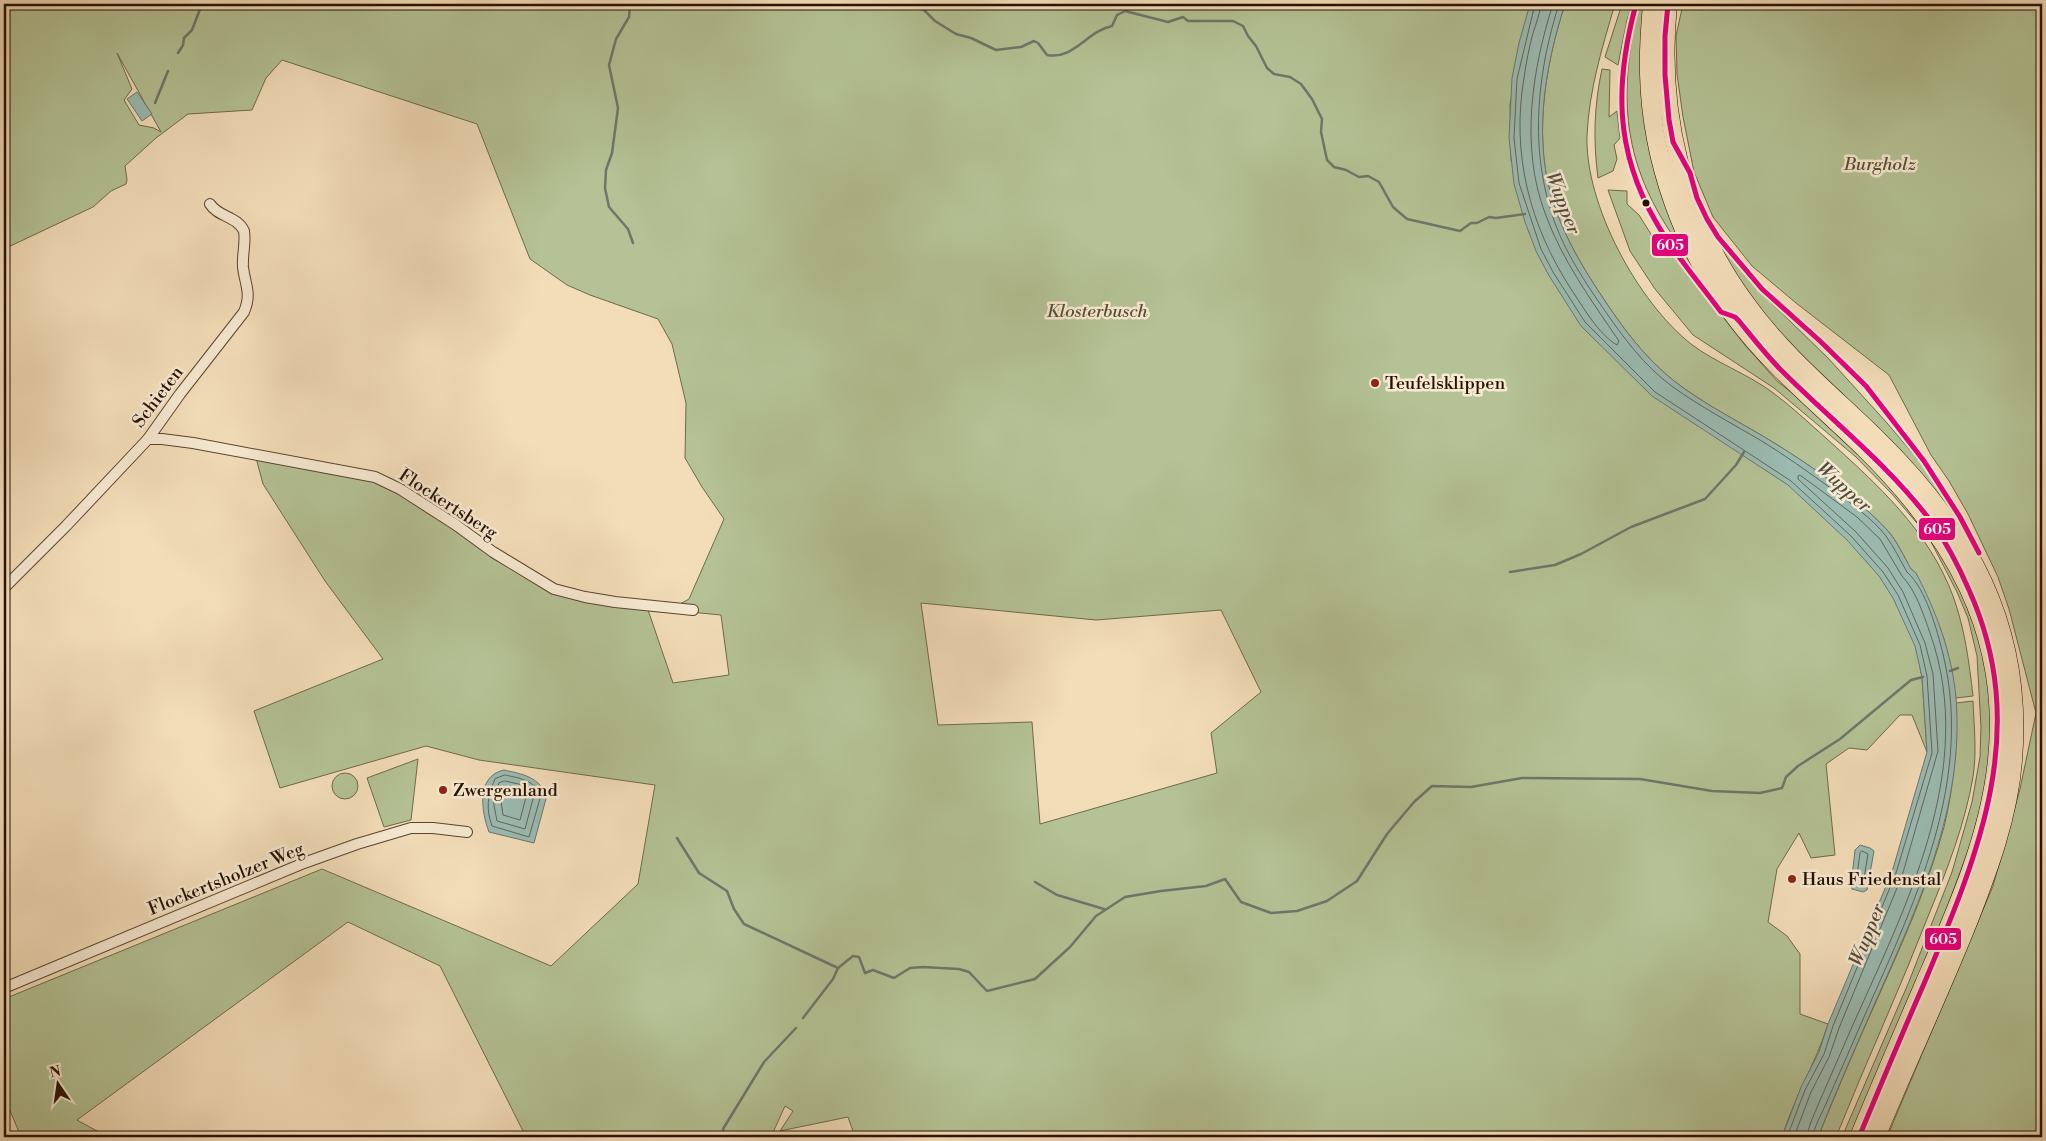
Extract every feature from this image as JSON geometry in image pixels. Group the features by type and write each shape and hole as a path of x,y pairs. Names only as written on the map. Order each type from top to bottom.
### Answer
{"highway":[{"path":"1652,4 1649,76 1653,122 1664,173 1677,212 1693,249 1720,295 1753,338 1782,371 1866,450 1901,487 1935,528 1956,561 1969,587 1986,635 1995,675 1998,720 1997,760 1992,792 1980,842 1968,878 1941,944 1859,1137"},
{"path":"1668,4 1664,36 1669,120 1682,175 1707,240 1734,288 1765,329 1794,360 1912,475 1947,518 1968,550 1985,584 1996,611 2006,649 2010,673 2014,727 2013,762 2004,814 1983,882 1964,932 1876,1137"}],"street":[{"name":"Schieten","path":"4,588 72,520 148,439 180,394 240,320 248,304 248,287 243,268 244,231 242,226 236,221 215,211 210,204"},
{"name":"Flockertsberg","path":"148,439 193,442 375,477 400,489 456,525 493,552 554,588 600,599 693,610"},
{"name":"Flockertsholzer Weg","path":"4,988 304,863 357,844 411,828 433,828 467,832"}],"green space":[{"name":"Klosterbusch","path":"4,4 1530,4 1510,104 1511,161 1610,335 1792,468 1907,602 1922,677 1927,752 1912,715 1900,715 1867,750 1849,748 1826,764 1835,855 1811,858 1799,833 1777,869 1768,922 1787,936 1800,954 1800,1014 1828,1024 1782,1137 855,1137 848,1117 780,1131 793,1111 785,1106 771,1137 710,1137 708,1131 699,1137 526,1137 440,966 348,922 77,1120 108,1137 21,1137 4,1096 4,999 322,869 551,966 638,884 655,785 479,760 426,746 280,788 254,711 383,659 325,581 263,484 256,458 361,477 398,490 561,594 647,607 673,683 729,675 721,615 669,610 689,599 724,519 685,458 686,403 672,344 658,319 567,285 530,259 477,124 282,60 266,78 252,110 188,114 156,138 125,166 126,184 111,191 93,207 4,249","holes":["117,53 161,132 154,128 139,125 124,100 132,89","921,603 1096,620 1221,610 1261,692 1211,733 1217,773 1040,824 1032,722 938,725"]},
{"path":"1565,4 1615,4 1593,86 1587,136 1589,163 1595,192 1618,250 1634,278 1671,326 1691,344 1762,385 1786,403 1864,473 1900,510 1930,550 1943,572 1953,596 1964,633 1973,696 1956,698 1944,639 1916,573 1911,569 1888,531 1860,504 1811,467 1695,396 1663,372 1625,330 1581,264 1564,231 1555,208 1544,158 1544,106 1547,80 1551,54"},
{"path":"1622,4 1632,4 1618,65 1605,57"},
{"path":"1639,4 1646,4 1642,68 1700,278 1672,241 1673,236 1647,190 1638,168 1632,144 1628,121 1628,71 1630,39"},
{"name":"Burgholz","path":"1683,4 2042,4 2042,1137 1887,1137 1993,886 2020,789 2036,713 2009,609 1998,577 1968,514 1931,455 1889,375 1796,303 1752,266 1713,217 1694,172 1683,117 1677,74 1676,36"},
{"path":"1602,69 1610,70 1609,117 1617,111 1620,138 1614,145 1617,159 1613,171 1598,178 1595,123"},
{"path":"1608,190 1627,191 1627,204 1639,215 1664,255 1668,246 1744,344 1777,381 1820,415 1898,490 1950,563 1985,654 1993,706 1990,759 1972,840 1934,943 1853,1137 1842,1137 1908,984 1952,872 1972,802 1980,757 1981,727 1977,656 1968,618 1957,592 1928,536 1892,494 1856,457 1774,388 1693,335 1655,289 1630,251"},
{"path":"1715,237 1759,291 1828,358 1887,423 1920,462 1948,508 1796,353 1740,286"},
{"path":"1973,701 1975,749 1973,777 1970,795 1949,864 1836,1137 1818,1137 1904,939 1930,873 1944,827 1950,797 1955,750 1956,703"},
{"path":"418,759 411,820 384,827 367,778"},
{"path":"345,773 354,777 358,786 354,795 345,799 336,795 332,786 336,777"}],"water":[{"name":"Wupper","path":"1530,4 1565,4 1551,54 1547,80 1543,132 1544,158 1548,183 1559,220 1575,253 1594,285 1634,341 1663,372 1684,389 1811,467 1860,504 1888,531 1923,587 1947,649 1956,698 1957,739 1953,778 1945,817 1921,894 1818,1137 1782,1137 1801,1087 1819,1052 1828,1024 1892,872 1927,752 1922,677 1915,646 1893,598 1879,576 1847,540 1788,485 1652,396 1581,326 1548,274 1536,251 1525,222 1514,184 1509,138 1512,78"},
{"path":"137,92 152,114 142,121 127,99"},
{"path":"504,770 529,777 539,784 547,795 534,843 489,832 484,814 483,795 489,779"},
{"path":"1860,845 1874,851 1867,890 1863,892 1852,889 1851,885 1855,850"}],"waterway":[{"path":"178,53 183,45 184,38 192,30 202,4"},
{"path":"630,4 629,17 616,39 609,65 618,108 612,153 606,170 605,188 609,207 628,229 633,243"},
{"path":"908,4 924,10 935,21 956,34 971,38 996,50 1021,47 1034,41 1038,43 1047,55 1057,55 1073,49 1095,33 1112,26 1117,15 1125,11 1168,22 1183,17 1188,21 1233,21 1243,26 1267,68 1274,74 1290,77 1301,84 1312,99 1322,119 1321,132 1327,160 1334,167 1346,170 1359,177 1368,176 1379,182 1393,207 1407,219 1460,231 1471,223 1477,223 1489,217 1496,218 1525,214"},
{"path":"155,103 168,71"},
{"path":"1510,572 1555,565 1581,554 1631,527 1705,499 1736,465 1744,452"},
{"path":"2037,638 2042,641"},
{"path":"1950,671 1958,668"},
{"path":"677,838 699,873 727,891 734,909 744,924 838,968 853,956 859,957 865,973 873,970 894,978 910,968 959,969 969,972 987,991 1035,979 1070,947 1096,916 1125,897 1206,886 1225,879 1241,902 1271,913 1297,911 1327,901 1357,881 1387,834 1414,802 1432,786 1471,787 1522,778 1640,779 1712,791 1760,793 1782,788 1786,777 1798,766 1840,739 1911,680 1923,677"},
{"path":"1035,882 1057,895 1104,909"},
{"path":"803,1018 833,979 838,968"},
{"path":"724,1137 723,1129 764,1062 796,1028"}],"transit line":[{"name":"605","path":"1636,4 1624,61 1622,115 1632,169 1642,195 1656,222 1679,257 1721,312 1735,317 1776,365 1880,464 1933,524 1965,581 1987,642 1996,693 1997,742 1990,791 1978,840 1962,889 1943,937 1859,1137"},
{"name":"605","path":"1668,4 1665,36 1665,75 1669,120 1673,142 1690,173 1697,198 1707,219 1718,237 1762,289 1820,341 1866,386 1924,461 1960,517 1979,553"}],"place":[{"name":"Teufelsklippen","path":"1375,383"},
{"name":"Zwergenland","path":"443,790"},
{"name":"Haus Friedenstal","path":"1792,879"}]}
